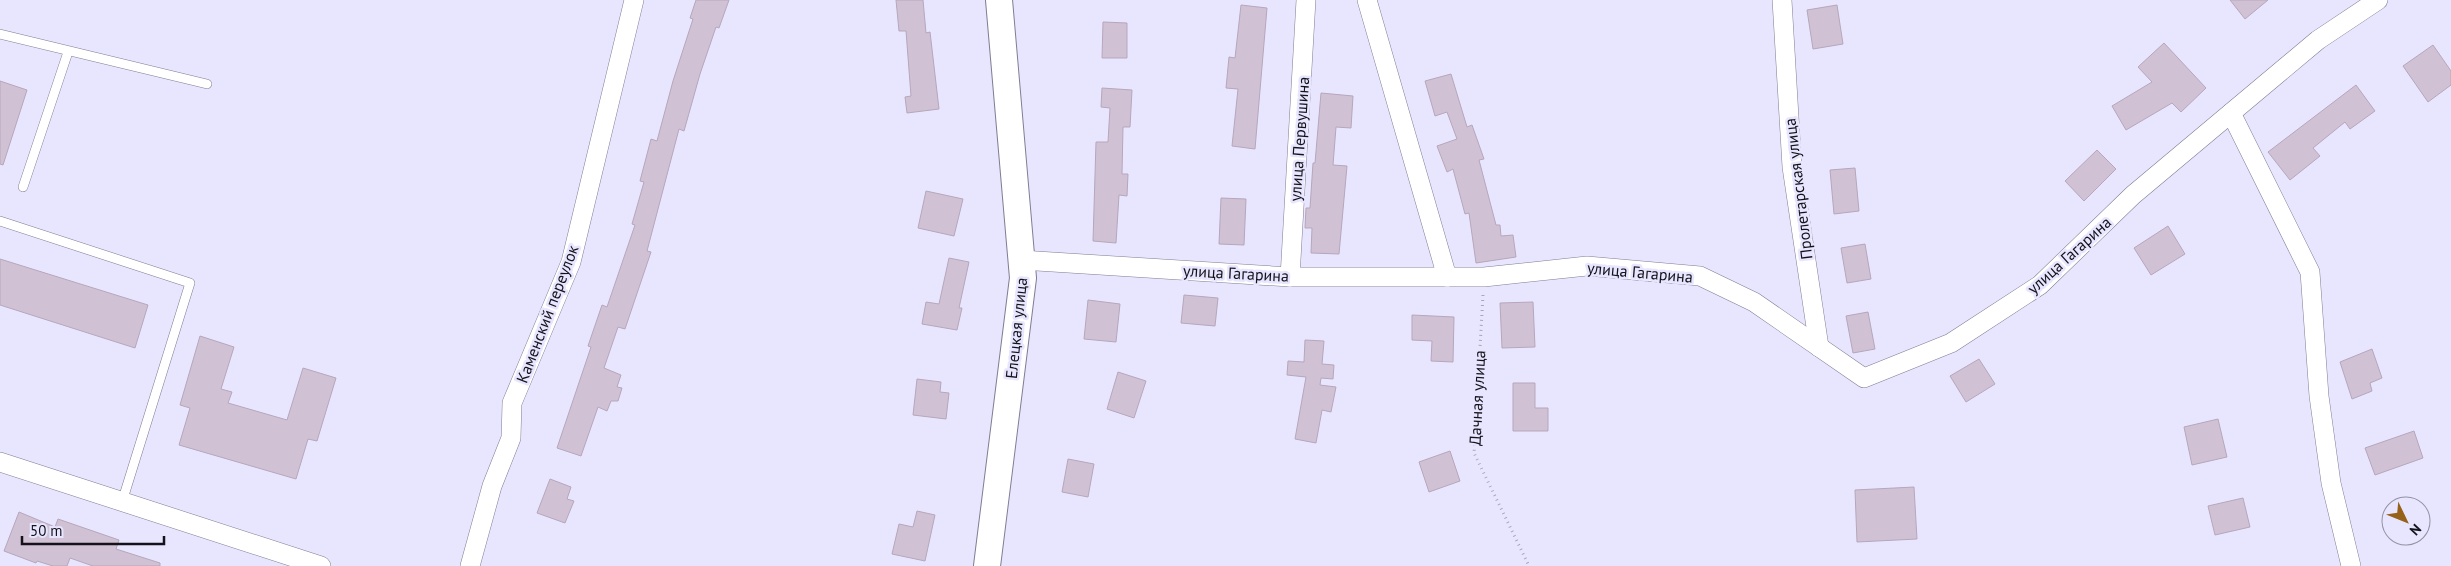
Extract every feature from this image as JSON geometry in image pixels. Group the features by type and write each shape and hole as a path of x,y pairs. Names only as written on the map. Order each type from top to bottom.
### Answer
{"main road":[{"name":"Елецкая улица","path":"987,566 1023,278 999,0"}],"street":[{"name":"Каменский переулок","path":"470,566 492,486 511,438 512,403 571,262 634,0"},
{"name":"улица Первушина","path":"1290,277 1306,0"},
{"path":"1367,0 1447,277"},
{"name":"Пролетарская улица","path":"1782,0 1792,167 1819,347"},
{"name":"улица Гагарина","path":"1021,260 1290,277 1484,277 1586,266 1700,276 1754,302 1864,378 1951,343 2040,285 2133,195 2318,40 2378,0"},
{"path":"2231,113 2310,272 2319,396 2331,484 2351,566"},
{"path":"0,462 321,566"}],"lane":[{"path":"0,34 68,52 207,84"},
{"path":"23,187 68,52"},
{"path":"0,221 190,283 122,502"}],"path":[{"name":"Дачная улица","path":"1484,277 1474,453 1529,566"}],"building":[{"path":"696,0 729,0 719,28 716,27 684,131 679,129 647,251 651,252 625,329 618,327 604,368 621,375 617,387 622,388 618,401 611,401 607,411 598,407 581,456 557,448 591,347 588,346 602,305 607,307 635,225 632,224 644,182 640,181 651,139 657,141 673,81 693,19 690,18"},
{"path":"896,0 923,0 926,33 930,32 939,109 907,113 905,97 911,96 906,31 899,31"},
{"path":"2230,0 2268,0 2245,19"},
{"path":"1241,5 1267,8 1255,149 1232,146 1238,89 1226,88 1229,57 1235,58"},
{"path":"1837,5 1843,44 1813,49 1807,10"},
{"path":"1103,22 1127,23 1127,58 1102,58"},
{"path":"2164,43 2206,88 2181,112 2172,103 2126,130 2112,106 2152,82 2138,67"},
{"path":"2433,45 2451,71 2451,85 2428,102 2403,66"},
{"path":"1451,74 1467,127 1472,125 1484,159 1479,160 1496,225 1500,225 1501,236 1513,235 1516,257 1476,263 1469,213 1465,214 1453,169 1447,172 1437,146 1457,139 1447,112 1435,116 1425,81"},
{"path":"0,81 27,90 3,165 0,164"},
{"path":"2356,85 2375,111 2350,129 2345,122 2313,148 2320,156 2290,180 2268,152"},
{"path":"1102,88 1132,90 1130,127 1123,127 1122,174 1128,174 1127,196 1119,195 1116,243 1093,241 1096,142 1108,142 1110,108 1101,107"},
{"path":"1321,93 1353,96 1351,128 1336,127 1333,165 1347,166 1339,254 1311,253 1312,228 1305,228 1306,208 1310,208"},
{"path":"2097,150 2116,169 2084,201 2065,181"},
{"path":"1855,168 1859,211 1834,214 1830,170"},
{"path":"926,191 963,199 954,236 918,228"},
{"path":"1221,198 1246,199 1244,245 1219,244"},
{"path":"2168,226 2185,254 2151,275 2134,248"},
{"path":"1865,244 1871,279 1847,283 1841,248"},
{"path":"949,258 969,262 959,308 962,308 957,330 922,324 926,302 939,304"},
{"path":"0,259 148,305 135,348 0,305"},
{"path":"1184,295 1218,298 1215,326 1181,323"},
{"path":"1088,300 1120,304 1116,342 1084,339"},
{"path":"1533,302 1535,347 1502,348 1500,303"},
{"path":"1868,312 1875,349 1853,353 1846,316"},
{"path":"1412,315 1454,317 1453,362 1431,361 1432,341 1412,340"},
{"path":"200,336 234,347 221,389 232,392 228,403 287,420 303,368 336,378 317,441 308,439 296,479 179,445 190,408 180,405"},
{"path":"1305,340 1324,341 1322,364 1334,365 1333,379 1321,378 1320,385 1336,387 1331,412 1322,410 1316,443 1295,439 1306,377 1287,375 1288,361 1304,362"},
{"path":"2372,349 2382,378 2370,383 2372,391 2352,399 2340,362"},
{"path":"1979,359 1995,384 1966,402 1950,376"},
{"path":"1118,372 1146,381 1134,418 1107,409"},
{"path":"917,379 941,382 940,392 949,393 946,419 913,415"},
{"path":"1513,383 1535,383 1535,408 1548,408 1548,431 1513,431"},
{"path":"2218,419 2227,457 2192,465 2184,427"},
{"path":"2414,431 2423,458 2375,475 2365,448"},
{"path":"1450,451 1460,481 1429,492 1419,462"},
{"path":"1068,459 1094,464 1088,497 1062,492"},
{"path":"550,479 571,487 567,499 574,501 565,523 537,513"},
{"path":"1914,487 1917,539 1857,542 1855,490"},
{"path":"2243,498 2250,527 2215,535 2208,506"},
{"path":"917,511 935,515 925,561 892,554 899,524 913,527"},
{"path":"19,512 55,527 58,519 119,540 116,549 160,563 160,566 93,566 70,558 67,566 53,566 37,561 36,563 4,551"}]}
